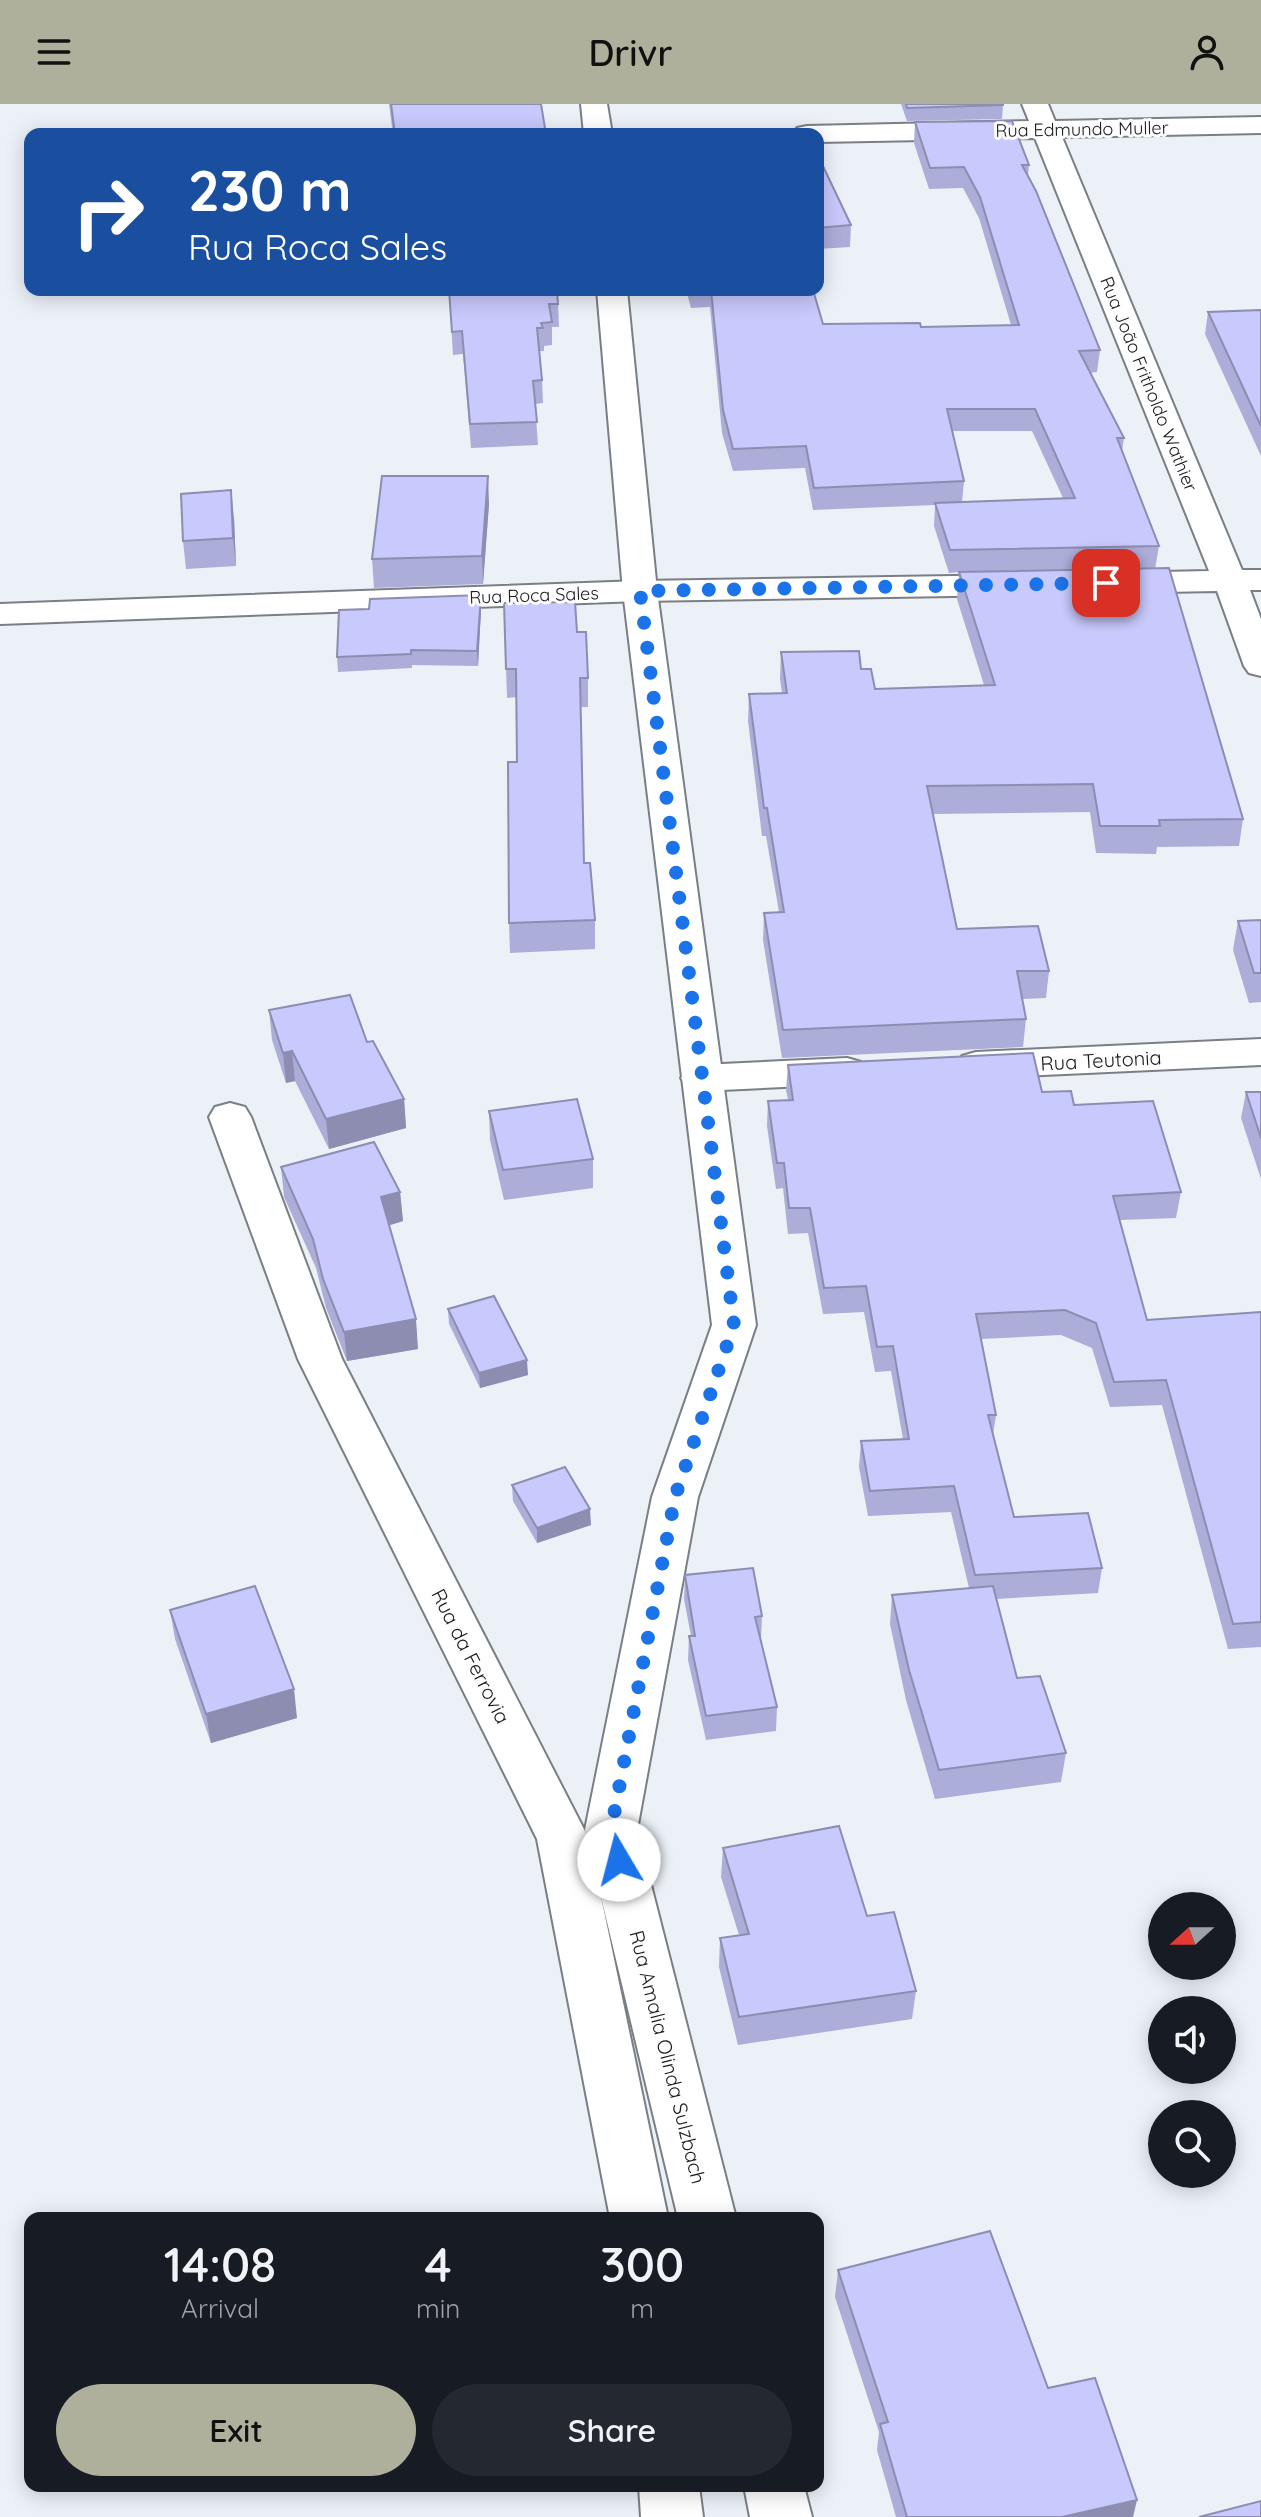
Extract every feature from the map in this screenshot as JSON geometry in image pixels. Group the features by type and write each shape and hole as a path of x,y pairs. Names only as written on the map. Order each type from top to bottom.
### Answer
{"street":[{"path":"594,104 597,128"},
{"name":"Rua Edmundo Muller","path":"824,133 1040,117 1261,125"},
{"name":"Rua João Fritholdo Wathier","path":"1040,117 1246,580 1261,666"},
{"name":"Rua Amalia Olinda Sulzbach","path":"613,296 640,591 734,1325 675,1497 587,1834 705,2212"},
{"name":"Rua Roca Sales","path":"0,614 640,591 1246,580"},
{"name":"Rua Teutonia","path":"935,1067 1261,1052"},
{"path":"701,1078 888,1069"},
{"name":"Rua da Ferrovia","path":"230,1117 320,1359 587,1834 638,2212"},
{"path":"670,2492 672,2517"},
{"path":"775,2492 781,2517"}],"building":[{"path":"391,104 541,104 545,128 394,128"},
{"path":"906,104 1003,104 1003,105 907,108"},
{"path":"1012,121 1029,165 1022,165 1036,191 1100,350 1079,351 1124,438 1117,438 1159,546 950,550 935,503 1075,498 1035,409 947,409 964,481 814,488 806,446 733,449 723,410 712,296 815,296 823,324 920,323 921,327 1019,325 980,197 964,167 930,168 915,122"},
{"path":"824,168 851,225 824,227"},
{"path":"449,296 557,296 558,304 549,304 552,322 541,323 543,328 537,328 542,380 533,381 537,422 470,424 462,331 452,332"},
{"path":"1261,310 1261,426 1208,312"},
{"path":"382,476 488,476 482,556 372,559"},
{"path":"231,490 233,538 183,541 181,494"},
{"path":"1169,568 1243,819 1159,820 1160,826 1100,826 1093,784 927,786 957,929 1038,926 1049,971 1017,971 1026,1019 783,1030 764,913 784,912 767,808 764,808 749,694 787,693 781,652 859,651 861,669 871,669 875,689 995,685 959,572"},
{"path":"481,595 477,651 411,650 411,654 337,657 339,610 369,609 370,599"},
{"path":"575,602 577,632 586,632 588,678 580,678 584,863 590,863 595,920 509,923 508,762 517,762 516,669 506,669 504,603"},
{"path":"1261,920 1261,973 1254,973 1238,921"},
{"path":"350,995 367,1042 373,1041 404,1099 326,1119 292,1051 283,1053 269,1010"},
{"path":"1033,1053 1042,1092 1071,1091 1074,1105 1153,1101 1181,1192 1113,1196 1147,1320 1261,1312 1261,1622 1233,1624 1166,1380 1114,1382 1096,1323 1065,1310 976,1314 996,1415 988,1415 1014,1517 1088,1513 1102,1568 975,1575 954,1486 870,1491 861,1441 909,1439 893,1346 877,1347 866,1286 824,1288 810,1208 789,1208 784,1163 777,1163 768,1101 793,1100 788,1065"},
{"path":"1246,1092 1261,1092 1261,1138"},
{"path":"577,1099 593,1159 503,1170 489,1111"},
{"path":"374,1142 400,1192 381,1197 416,1319 344,1332 323,1279 313,1239 281,1167"},
{"path":"494,1296 527,1360 479,1373 448,1309"},
{"path":"565,1467 590,1509 537,1528 512,1485"},
{"path":"753,1568 762,1616 755,1617 777,1707 706,1716 689,1636 695,1636 685,1575"},
{"path":"255,1586 294,1689 206,1714 170,1610"},
{"path":"993,1586 1017,1678 1040,1676 1066,1753 939,1770 909,1670 892,1595"},
{"path":"839,1826 867,1916 894,1912 916,1991 739,2017 720,1938 749,1934 723,1848"},
{"path":"990,2231 1048,2388 1095,2378 1137,2500 1062,2517 907,2517 880,2424 888,2422 838,2270"},
{"path":"1261,2501 1261,2517 1199,2517"}],"route":[{"path":"619,1860 611,1830 675,1497 734,1325 640,591 1106,583"}]}
